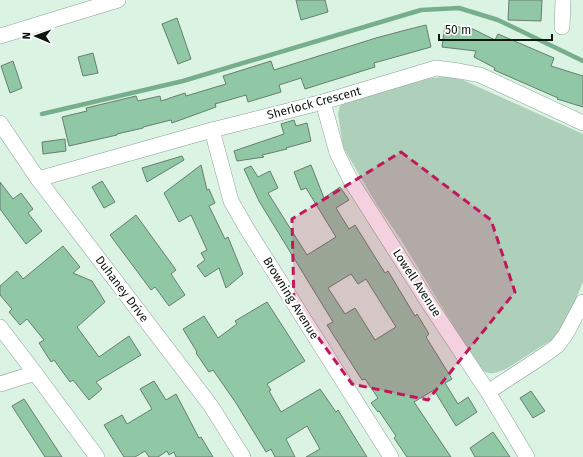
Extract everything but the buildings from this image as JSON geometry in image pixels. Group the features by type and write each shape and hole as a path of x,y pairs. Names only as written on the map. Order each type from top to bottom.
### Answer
{"street":[{"path":"0,36 118,0"},
{"path":"562,27 563,0"},
{"name":"Sherlock Crescent","path":"38,179 212,130 322,102 436,68 459,70 480,75 583,122"},
{"name":"Lowell Avenue","path":"322,102 337,153 352,181 430,305 488,392 527,457"},
{"name":"Duhaney Drive","path":"0,123 38,179 211,406 243,457"},
{"name":"Browning Avenue","path":"212,130 231,201 247,229 391,457"},
{"path":"488,392 557,346 566,334 583,302"},
{"path":"0,327 97,457"},
{"path":"0,384 35,373"}],"highlighted area":[{"path":"401,152 491,220 515,292 428,400 352,384 294,304 292,219"}],"green space":[{"path":"446,77 463,80 583,134 583,282 564,327 556,337 506,369 495,373 485,372 475,361 401,240 377,205 343,147 338,114 340,106 352,99 432,78"}],"waterway":[{"path":"42,114 183,81 421,10 459,8 498,20 583,61"}]}
